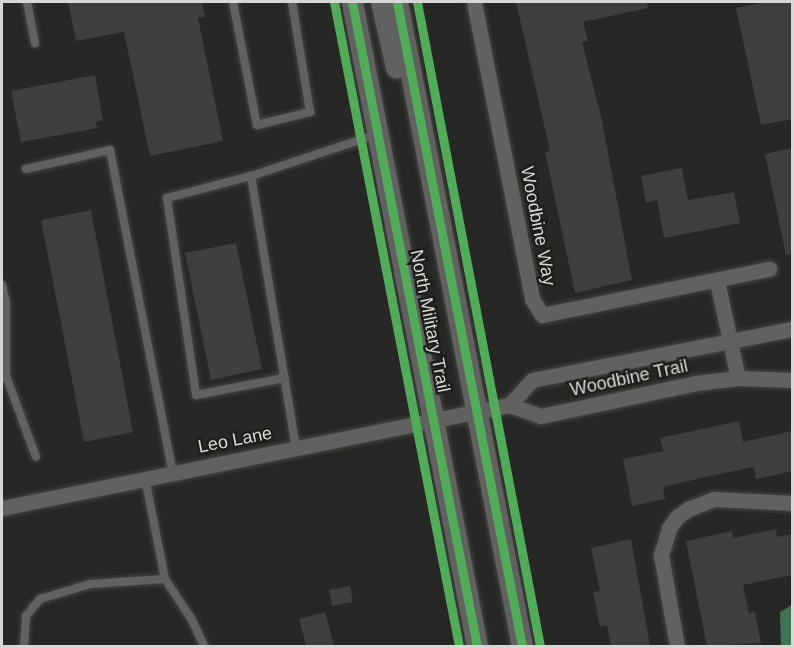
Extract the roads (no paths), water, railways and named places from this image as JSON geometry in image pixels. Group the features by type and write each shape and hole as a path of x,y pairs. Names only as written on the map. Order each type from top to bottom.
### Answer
{"main road":[{"name":"North Military Trail","path":"352,2 477,646"},
{"path":"381,2 411,122 428,165"},
{"name":"North Military Trail","path":"397,2 522,646"}],"street":[{"name":"Woodbine Way","path":"474,2 532,299 542,315 769,269"},
{"path":"717,280 738,378"},
{"path":"509,405 532,380 792,329"},
{"name":"Woodbine Trail","path":"476,411 509,405 541,416 696,383 738,378 792,380"},
{"name":"Leo Lane","path":"2,507 476,411"},
{"path":"677,646 661,555 663,541 677,517 688,508 714,499 792,503"}],"lane":[{"path":"27,2 35,43"},
{"path":"233,2 257,125 310,112 292,2"},
{"path":"284,378 196,395 167,198 251,176 378,134"},
{"path":"26,169 110,150 173,473"},
{"path":"251,176 296,448"},
{"path":"2,285 6,303 4,377 36,457"},
{"path":"145,478 165,579 192,620 204,646"},
{"path":"24,646 26,616 40,599 90,584 165,579"}]}
